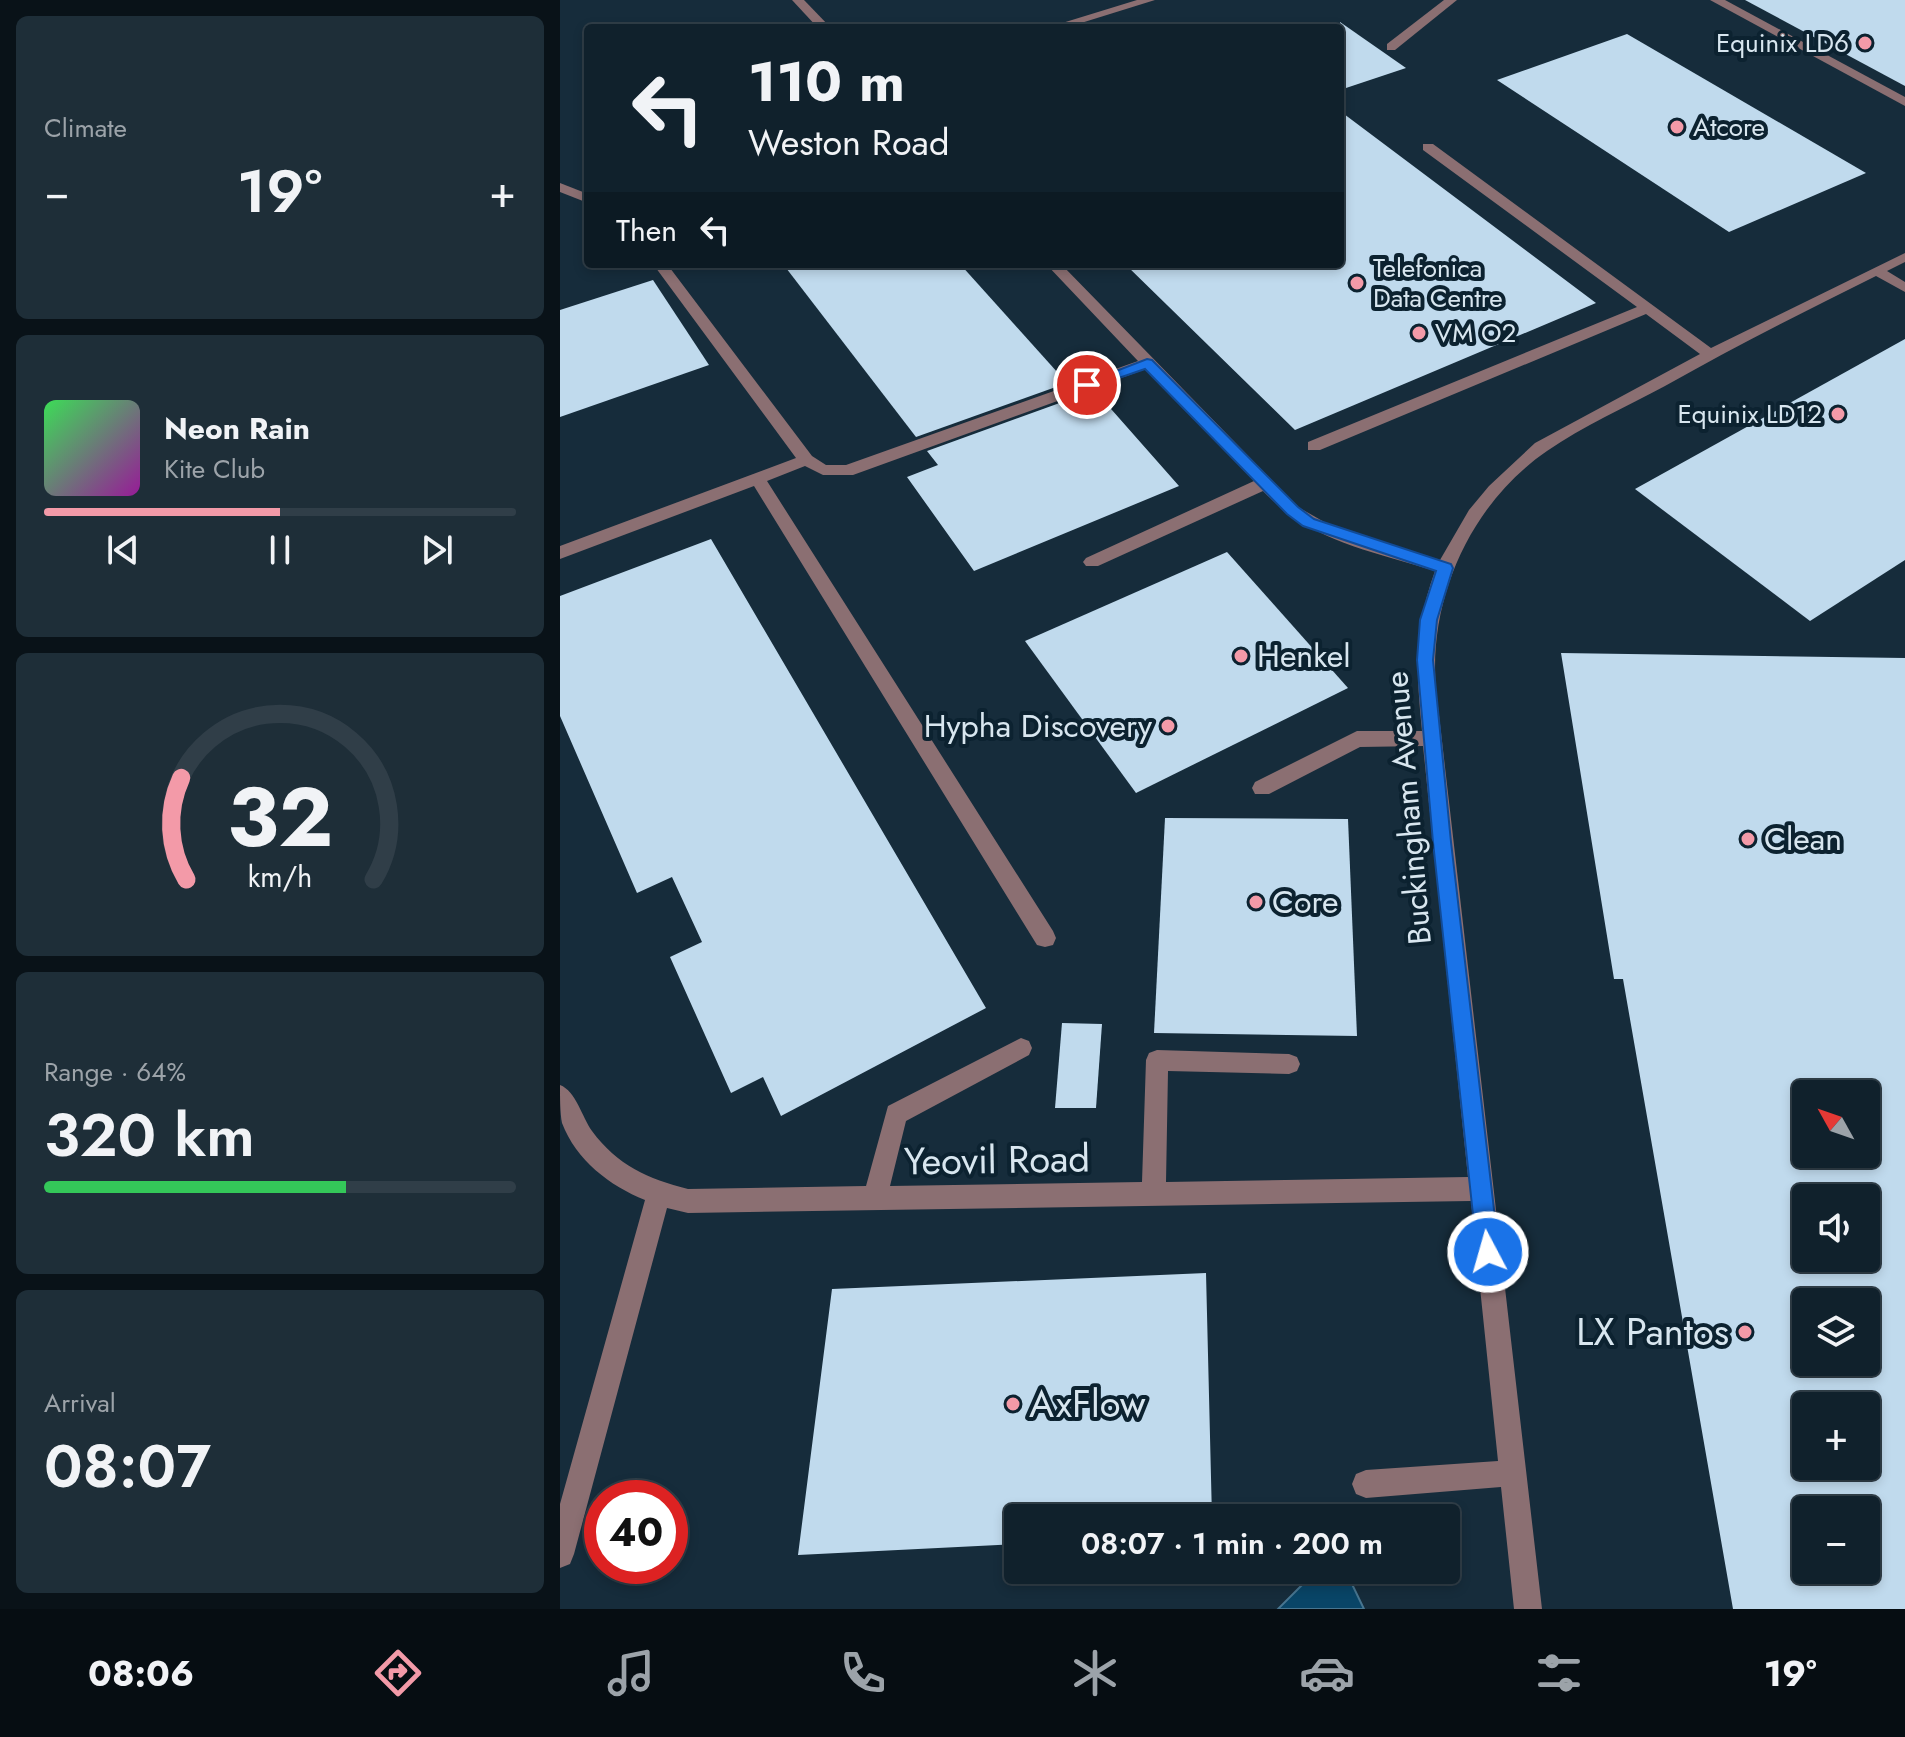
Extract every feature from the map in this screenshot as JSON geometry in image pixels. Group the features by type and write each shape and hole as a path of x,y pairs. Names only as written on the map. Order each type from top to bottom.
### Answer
{"street":[{"path":"798,0 821,24"},
{"path":"1066,24 1149,0"},
{"path":"1391,47 1451,0"},
{"path":"1716,0 1905,102"},
{"path":"1428,147 1710,354"},
{"path":"560,187 584,197"},
{"name":"Buckingham Avenue","path":"1528,1609 1432,738 1425,660 1428,620 1445,568 1469,519 1513,469 1573,427 1710,354 1905,257"},
{"path":"663,268 806,460 823,470 847,471 1147,363"},
{"path":"1057,268 1265,483 1309,523 1445,568"},
{"path":"1876,270 1905,288"},
{"path":"1314,446 1648,308"},
{"path":"560,553 806,460"},
{"path":"757,478 1045,938"},
{"path":"1092,562 1265,483"},
{"path":"1262,788 1357,739 1432,738"},
{"path":"875,1198 896,1114 1021,1048"},
{"path":"1154,1194 1157,1060 1289,1064"},
{"name":"Yeovil Road","path":"560,1096 589,1147 609,1167 633,1186 688,1201 1481,1189"},
{"path":"560,1554 658,1195"},
{"path":"1366,1484 1513,1473"}],"water":[{"path":"1303,1584 1352,1584 1364,1609 1278,1609"}],"building":[{"name":"Equinix LD6","path":"1745,0 1905,0 1905,86"},
{"path":"1344,25 1406,68 1344,89"},
{"name":"Atcore","path":"1627,34 1866,173 1729,232 1497,80"},
{"name":"Telefonica Data Centre","path":"1344,114 1596,303 1295,430 1129,268 1344,268"},
{"path":"786,268 964,268 1067,383 916,437"},
{"path":"653,280 709,365 560,417 560,310"},
{"name":"Equinix LD12","path":"1905,339 1905,560 1810,621 1635,489"},
{"path":"1079,396 1089,407 1104,401 1179,486 974,571 907,477 938,465 927,451"},
{"path":"711,539 986,1008 781,1116 763,1077 731,1093 670,957 702,942 672,877 637,893 560,716 560,596"},
{"path":"1227,552 1348,688 1136,793 1025,641"},
{"path":"1561,653 1905,658 1905,1609 1733,1609 1623,979 1614,979"},
{"name":"Core","path":"1165,818 1348,819 1357,1036 1154,1033"},
{"path":"1062,1023 1102,1024 1096,1108 1055,1108"},
{"name":"AxFlow","path":"1206,1273 1212,1504 1004,1504 1004,1545 798,1555 832,1289"}],"place":[{"name":"Equinix LD6","path":"1865,43"},
{"name":"Atcore","path":"1677,127"},
{"name":"Telefonica Data Centre","path":"1357,283"},
{"name":"VM O2","path":"1419,333"},
{"name":"Equinix LD12","path":"1838,414"},
{"name":"Henkel","path":"1241,656"},
{"name":"Hypha Discovery","path":"1168,726"},
{"name":"Clean","path":"1748,839"},
{"name":"Core","path":"1256,902"},
{"name":"LX Pantos","path":"1745,1332"},
{"name":"AxFlow","path":"1013,1404"}],"route":[{"path":"1087,385 1147,363 1292,511 1309,523 1445,568 1428,620 1425,660 1488,1252"}]}
